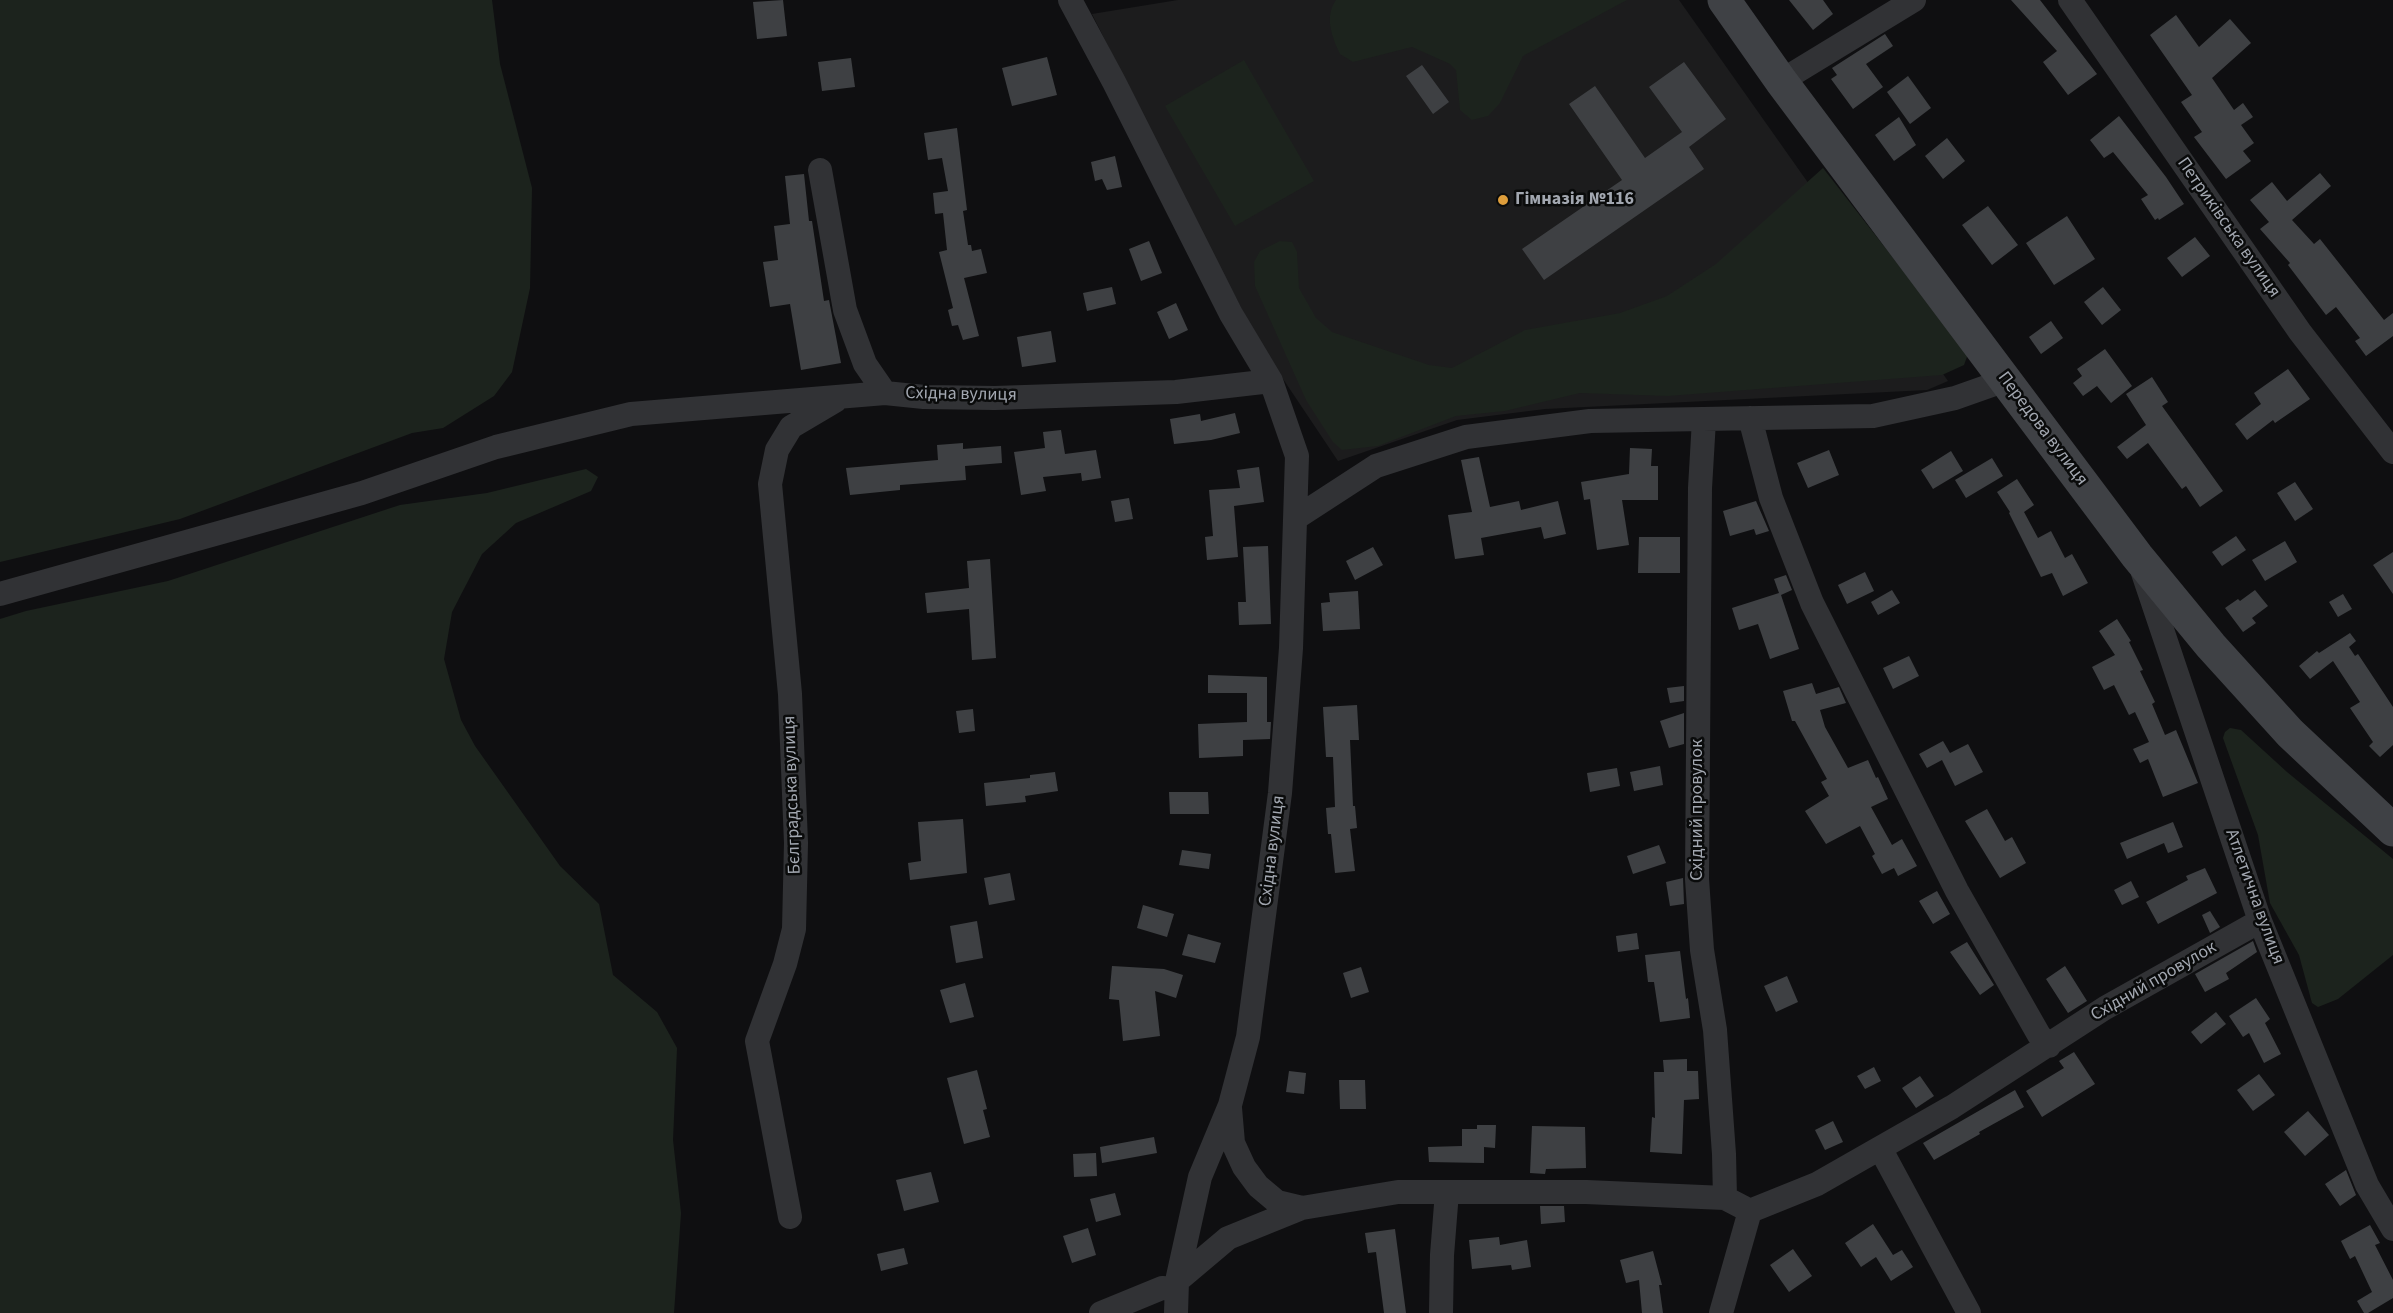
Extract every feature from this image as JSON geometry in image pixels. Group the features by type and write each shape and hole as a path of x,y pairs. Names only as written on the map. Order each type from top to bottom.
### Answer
{"street":[{"name":"Східна вулиця","path":"1070,0 1231,314 1271,381 1297,456 1290,648 1277,816 1248,1037 1230,1105 1200,1177 1177,1285 1176,1313"},
{"name":"Передова вулиця","path":"1724,0 1781,81 2138,556 2211,646 2290,733 2390,821"},
{"path":"1781,81 1914,0"},
{"name":"Петриківська вулиця","path":"2070,0 2300,332 2393,452"},
{"name":"Східна вулиця","path":"820,170 845,310 865,364 885,393 924,397 1006,398 1176,392 1271,381"},
{"path":"1296,518 1376,466 1466,437 1590,420 1873,416 1955,398 2006,380"},
{"path":"0,594 354,495 496,447 631,414 885,393"},
{"name":"Бєлградська вулиця","path":"790,1217 757,1041 785,964 794,929 796,843 790,694 770,484 777,450 791,427 840,398"},
{"path":"1750,417 1771,498 1812,603 1957,891 2039,1035 2049,1046"},
{"name":"Східний провулок","path":"1704,420 1700,488 1697,879 1702,950 1715,1030 1725,1198"},
{"name":"Атлетична вулиця","path":"2138,556 2260,921 2367,1185 2393,1228"},
{"name":"Східний провулок","path":"1750,1211 1817,1184 1953,1107 2105,1008 2260,921"},
{"path":"1230,1105 1233,1143 1244,1167 1258,1186 1278,1202 1302,1208"},
{"path":"1880,1148 1970,1313"},
{"path":"1101,1313 1162,1288 1177,1285 1228,1239 1302,1208 1398,1192 1586,1192 1725,1198 1750,1211 1721,1313"},
{"path":"1442,1313 1442,1255 1447,1192"}],"shaded area":[{"path":"0,0 492,0 500,64 532,188 530,288 512,372 494,396 443,428 412,433 180,519 0,562"},
{"name":"Гімназія №116","path":"1178,0 1679,0 1948,381 1927,390 1545,409 1457,420 1338,461 1263,349 1092,14"},
{"path":"1336,0 1627,0 1523,56 1500,103 1488,116 1472,120 1460,110 1456,70 1450,64 1412,47 1353,62 1340,54 1332,34 1330,20 1330,13"},
{"path":"1244,60 1314,181 1235,226 1165,106"},
{"path":"1823,168 1968,354 1964,365 1942,375 1668,396 1580,393 1505,411 1456,416 1378,446 1342,450 1333,442 1306,400 1255,286 1254,262 1260,251 1280,241 1292,242 1297,252 1299,288 1316,318 1332,332 1429,365 1452,368 1525,330 1620,313 1667,296 1716,264"},
{"path":"586,469 598,477 591,491 516,523 482,554 452,612 444,659 461,720 475,746 560,866 599,904 613,975 657,1012 677,1048 673,1140 681,1213 674,1313 0,1313 0,619 26,611 168,581 400,505 487,493"},
{"path":"2230,728 2241,730 2287,772 2393,859 2393,955 2338,999 2318,1007 2312,1003 2299,955 2270,903 2258,835 2223,738 2225,732"}],"building":[{"path":"783,0 787,36 757,39 753,2"},
{"path":"1789,0 1823,0 1833,14 1813,30"},
{"path":"2011,0 2040,0 2097,74 2068,95 2043,62 2057,51"},
{"path":"2176,15 2199,47 2230,19 2251,43 2212,78 2234,110 2243,103 2253,117 2241,125 2254,143 2243,151 2251,161 2226,179 2194,137 2202,132 2181,102 2192,95 2150,35"},
{"path":"1885,34 1893,46 1866,64 1883,87 1853,109 1831,79 1837,75 1832,68"},
{"path":"1047,57 1057,95 1012,106 1002,68"},
{"path":"851,58 855,87 822,91 818,62"},
{"path":"1684,62 1726,119 1689,147 1704,169 1544,280 1522,249 1622,180 1569,104 1595,86 1645,158 1682,132 1649,87"},
{"path":"1422,65 1449,102 1433,114 1406,76"},
{"path":"1908,76 1931,108 1910,124 1887,92"},
{"path":"2119,116 2184,204 2159,220 2158,218 2155,220 2141,199 2148,195 2113,152 2104,158 2090,140"},
{"path":"1899,117 1916,145 1894,161 1875,135"},
{"path":"957,128 967,210 963,211 968,245 971,245 972,251 981,249 987,273 964,278 979,336 963,340 958,325 952,326 948,310 953,308 939,252 947,250 943,213 935,214 933,193 948,191 942,158 928,160 924,133"},
{"path":"1947,138 1965,161 1943,179 1925,156"},
{"path":"1115,156 1122,187 1107,190 1102,179 1095,181 1091,162"},
{"path":"2320,173 2331,186 2292,220 2314,244 2320,239 2384,320 2393,313 2393,336 2366,356 2355,341 2360,338 2336,307 2326,315 2288,265 2290,263 2260,229 2269,222 2250,200 2272,182 2287,201"},
{"path":"804,174 809,221 812,221 824,301 829,300 841,363 801,370 790,304 770,307 763,262 778,260 774,226 790,224 785,176"},
{"path":"1988,206 2018,245 1992,265 1962,225"},
{"path":"2067,216 2095,259 2054,285 2026,243"},
{"path":"2195,237 2210,256 2182,277 2167,258"},
{"path":"1149,241 1162,273 1141,281 1129,249"},
{"path":"1112,287 1116,304 1087,311 1083,293"},
{"path":"2103,287 2121,310 2102,325 2084,302"},
{"path":"1176,303 1188,330 1169,339 1157,312"},
{"path":"2051,321 2063,338 2041,354 2029,337"},
{"path":"1051,331 1056,362 1022,367 1017,337"},
{"path":"2105,349 2132,386 2111,403 2097,386 2083,396 2073,383 2082,376 2077,369"},
{"path":"2288,369 2310,399 2275,423 2273,420 2247,440 2235,424 2261,404 2254,393"},
{"path":"2152,377 2168,402 2162,406 2223,491 2200,507 2186,486 2182,489 2148,443 2127,459 2117,447 2146,425 2126,394"},
{"path":"1235,413 1240,433 1211,440 1174,444 1170,419 1200,414 1201,421"},
{"path":"1061,430 1065,454 1096,450 1101,478 1082,481 1081,473 1043,477 1046,491 1021,495 1014,452 1045,448 1043,432"},
{"path":"963,443 963,449 1001,446 1002,463 965,466 966,480 900,485 900,490 850,495 846,468 938,460 937,445"},
{"path":"1630,448 1652,449 1651,466 1658,466 1658,500 1622,500 1629,545 1597,550 1590,499 1584,500 1581,482 1629,474"},
{"path":"1829,450 1839,475 1808,488 1797,463"},
{"path":"1951,451 1963,471 1933,489 1921,470"},
{"path":"1479,457 1490,507 1519,501 1521,510 1558,501 1566,534 1544,539 1541,527 1481,538 1484,555 1455,559 1448,515 1472,512 1461,460"},
{"path":"1992,458 2003,476 1966,498 1955,480"},
{"path":"1259,467 1264,502 1234,506 1238,557 1207,560 1205,537 1213,536 1209,490 1240,488 1237,470"},
{"path":"2017,479 2034,505 2024,512 2038,538 2051,531 2065,558 2072,554 2088,583 2063,596 2052,573 2041,577 2010,512 1997,492"},
{"path":"2295,482 2313,509 2295,521 2277,493"},
{"path":"1129,498 1133,519 1115,522 1111,501"},
{"path":"1756,501 1769,531 1756,535 1754,529 1730,536 1723,511"},
{"path":"2236,536 2246,550 2222,566 2212,552"},
{"path":"1639,537 1680,537 1680,573 1638,573"},
{"path":"2285,541 2297,562 2265,581 2252,560"},
{"path":"1268,546 1271,624 1239,625 1238,602 1246,602 1243,547"},
{"path":"1373,547 1383,565 1355,580 1346,561"},
{"path":"2393,552 2393,594 2373,565"},
{"path":"990,559 996,658 972,660 969,609 927,613 925,593 969,588 967,561"},
{"path":"1865,572 1874,591 1847,604 1838,585"},
{"path":"1786,575 1792,590 1781,595 1799,649 1770,659 1758,624 1739,630 1732,608 1779,593 1774,579"},
{"path":"1892,590 1900,603 1878,615 1871,602"},
{"path":"2255,590 2268,606 2252,618 2256,623 2243,632 2225,608"},
{"path":"1358,591 1360,629 1323,631 1321,603 1330,602 1329,593"},
{"path":"2343,594 2352,609 2338,617 2329,602"},
{"path":"2117,619 2131,641 2129,642 2143,670 2140,671 2155,702 2152,704 2165,735 2176,730 2198,783 2163,797 2148,759 2140,763 2133,749 2149,742 2135,712 2129,715 2114,685 2104,690 2092,667 2115,655 2099,631"},
{"path":"2350,633 2356,641 2349,647 2355,656 2358,654 2393,707 2393,745 2380,757 2369,746 2373,742 2350,708 2360,702 2333,661 2310,679 2299,666 2317,651 2319,653"},
{"path":"1909,656 1919,676 1893,689 1883,668"},
{"path":"1208,675 1267,677 1267,722 1271,722 1270,739 1243,740 1243,756 1199,758 1198,724 1247,722 1247,693 1208,693"},
{"path":"1812,683 1816,694 1839,687 1846,703 1820,710 1825,727 1848,768 1868,760 1876,778 1878,777 1888,799 1871,807 1892,845 1902,839 1917,866 1898,876 1894,868 1882,874 1872,856 1875,854 1860,826 1826,844 1805,811 1829,796 1821,782 1827,779 1795,721 1792,721 1783,691"},
{"path":"1684,686 1684,701 1670,703 1667,688"},
{"path":"1357,705 1359,740 1350,740 1353,806 1355,806 1357,828 1350,829 1355,871 1335,873 1326,808 1335,807 1333,757 1326,757 1323,707"},
{"path":"973,709 975,731 959,733 956,711"},
{"path":"1684,713 1684,744 1669,748 1660,721"},
{"path":"1943,741 1950,753 1968,744 1983,772 1955,786 1942,760 1927,768 1919,754"},
{"path":"1660,766 1663,785 1634,791 1630,772"},
{"path":"1617,768 1620,786 1590,792 1587,773"},
{"path":"1055,772 1058,791 1025,796 1026,802 986,806 984,783 1030,778 1030,775"},
{"path":"1169,792 1208,792 1209,814 1170,814"},
{"path":"1987,809 2005,841 2012,837 2026,863 2000,878 1965,821"},
{"path":"963,819 967,873 910,880 908,863 921,861 918,822"},
{"path":"2173,822 2183,847 2168,853 2164,843 2127,859 2120,843"},
{"path":"1659,845 1666,863 1633,874 1627,856"},
{"path":"1182,850 1211,854 1209,869 1179,865"},
{"path":"2205,868 2217,893 2158,924 2146,902 2188,880 2186,876"},
{"path":"1010,873 1015,900 989,905 984,878"},
{"path":"1683,878 1684,904 1670,906 1666,882"},
{"path":"2131,881 2139,897 2122,905 2114,890"},
{"path":"1937,891 1950,914 1933,924 1919,901"},
{"path":"1143,905 1174,914 1167,937 1137,928"},
{"path":"2210,911 2220,927 2210,933 2202,915"},
{"path":"977,921 983,958 956,963 950,926"},
{"path":"1637,933 1639,949 1618,952 1616,936"},
{"path":"1188,934 1221,943 1215,963 1182,955"},
{"path":"2253,941 2257,952 2226,973 2229,979 2205,992 2195,974"},
{"path":"1967,942 1994,985 1980,995 1950,952"},
{"path":"1680,951 1690,1018 1660,1022 1654,982 1648,982 1645,955"},
{"path":"1112,966 1164,969 1183,975 1176,998 1155,991 1160,1036 1123,1041 1119,1000 1109,999"},
{"path":"2065,966 2087,1001 2068,1013 2046,979"},
{"path":"1361,967 1369,992 1351,998 1343,973"},
{"path":"1787,976 1798,1002 1776,1012 1764,986"},
{"path":"965,983 974,1017 950,1023 940,990"},
{"path":"2256,998 2270,1019 2265,1023 2281,1054 2264,1063 2249,1033 2243,1037 2229,1016"},
{"path":"2216,1012 2226,1024 2201,1044 2191,1032"},
{"path":"2074,1052 2095,1084 2042,1117 2026,1091 2064,1068 2059,1061"},
{"path":"1687,1059 1687,1071 1698,1071 1699,1099 1684,1100 1682,1154 1650,1152 1652,1117 1655,1118 1654,1072 1664,1072 1663,1060"},
{"path":"1874,1067 1881,1081 1865,1089 1857,1076"},
{"path":"977,1070 987,1109 983,1110 990,1137 964,1144 947,1078"},
{"path":"1289,1071 1306,1073 1304,1094 1286,1092"},
{"path":"2259,1074 2275,1095 2253,1111 2237,1090"},
{"path":"1920,1076 1934,1096 1916,1108 1902,1088"},
{"path":"1339,1080 1365,1080 1366,1109 1340,1109"},
{"path":"2015,1090 2024,1107 1934,1160 1923,1143"},
{"path":"2308,1111 2329,1135 2305,1156 2284,1132"},
{"path":"1833,1121 1843,1142 1825,1150 1815,1130"},
{"path":"1477,1125 1496,1125 1495,1148 1484,1147 1484,1163 1429,1162 1428,1147 1462,1146 1462,1129 1477,1129"},
{"path":"1532,1126 1585,1127 1586,1168 1546,1169 1545,1174 1530,1173"},
{"path":"1154,1137 1157,1153 1102,1163 1100,1147"},
{"path":"1096,1153 1097,1176 1074,1177 1073,1154"},
{"path":"2346,1170 2356,1195 2340,1206 2325,1184"},
{"path":"931,1172 939,1202 904,1211 896,1180"},
{"path":"1115,1193 1121,1215 1096,1222 1090,1199"},
{"path":"1540,1206 1564,1206 1565,1222 1541,1224"},
{"path":"1873,1224 1893,1255 1902,1250 1913,1267 1891,1281 1876,1257 1861,1267 1845,1243"},
{"path":"2370,1225 2380,1243 2375,1245 2393,1280 2393,1298 2368,1313 2364,1313 2357,1301 2372,1292 2355,1256 2350,1259 2341,1241"},
{"path":"1088,1228 1096,1255 1072,1263 1063,1236"},
{"path":"1395,1229 1406,1313 1384,1313 1376,1252 1368,1253 1365,1233"},
{"path":"1499,1237 1500,1245 1527,1240 1531,1267 1512,1270 1511,1265 1472,1269 1469,1240"},
{"path":"904,1248 908,1264 881,1271 877,1254"},
{"path":"1793,1249 1812,1276 1789,1292 1770,1265"},
{"path":"1653,1251 1662,1285 1659,1285 1663,1313 1642,1313 1639,1280 1626,1283 1620,1260"}],"place":[{"name":"Гімназія №116","path":"1503,200"}]}
